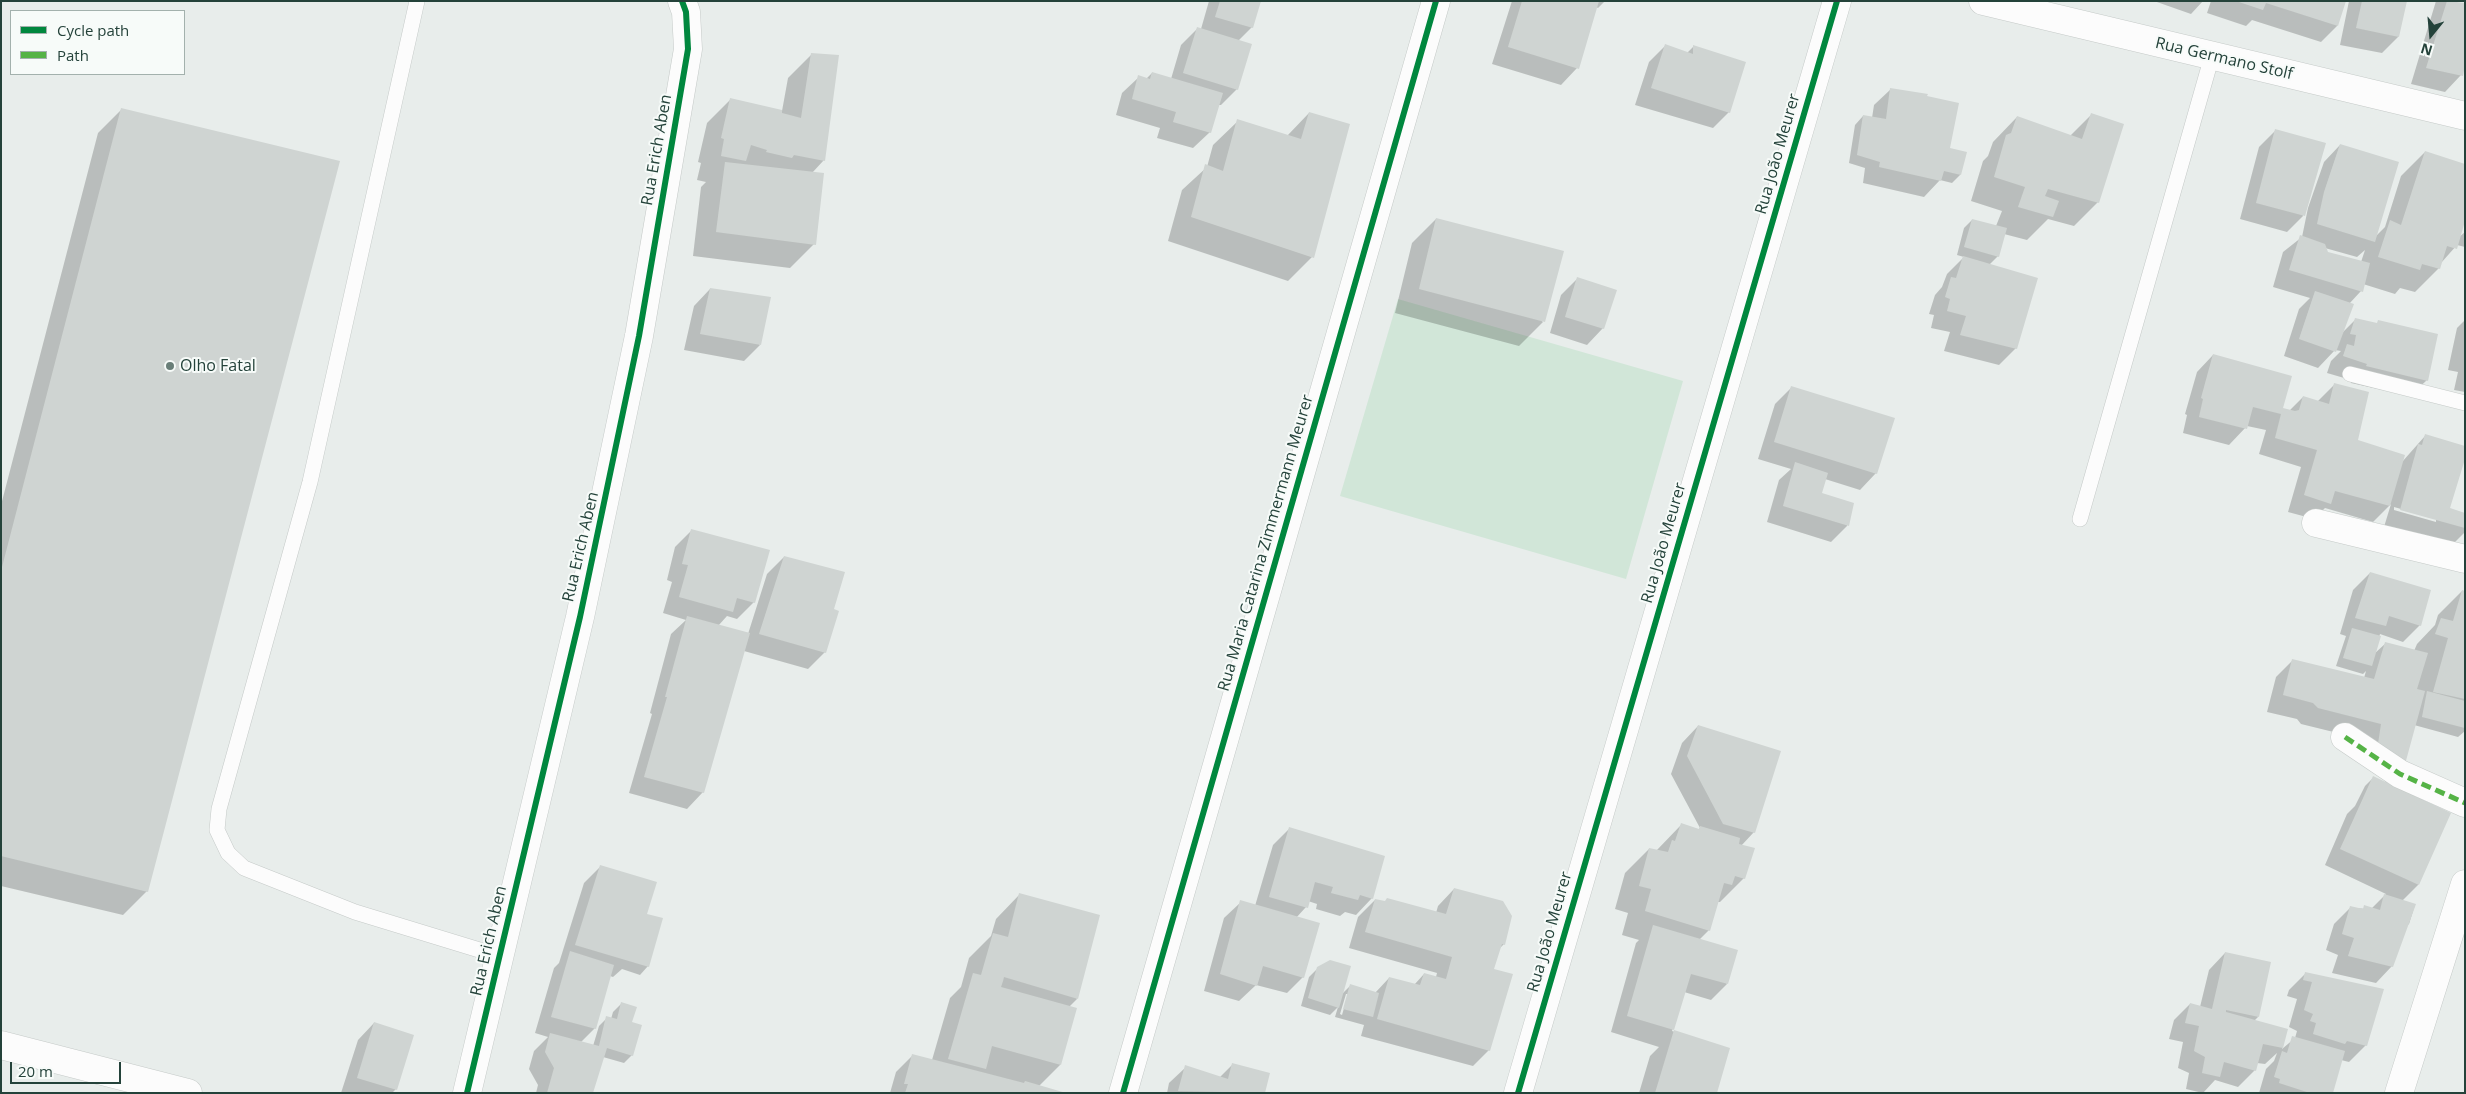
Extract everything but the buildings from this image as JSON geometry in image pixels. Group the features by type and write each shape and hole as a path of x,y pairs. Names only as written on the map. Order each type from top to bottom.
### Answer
{"street":[{"name":"Rua Erich Aben","path":"467,1093 582,608 639,336 688,49 686,12 682,1"},
{"name":"Rua Maria Catarina Zimmermann Meurer","path":"1123,1093 1436,1"},
{"name":"Rua João Meurer","path":"1518,1093 1837,1"},
{"name":"Rua Germano Stolf","path":"1983,1 2465,116"},
{"path":"2316,523 2465,559"},
{"path":"2345,737 2400,774 2465,803"},
{"path":"2399,1093 2465,884"},
{"path":"1,1045 188,1093"}],"lane":[{"path":"417,1 310,482 219,809 217,830 228,852 244,868 354,912 499,956"},
{"path":"2080,519 2212,56"},
{"path":"2350,374 2465,403"}],"green space":[{"path":"1398,299 1683,381 1626,579 1340,496"}],"marked path":[{"path":"2345,737 2400,774 2465,803"}],"cycle path":[{"path":"467,1093 580,617 639,336 688,49 686,12 682,1"},
{"path":"1123,1093 1436,1"},
{"path":"1518,1093 1837,1"}],"place":[{"name":"Olho Fatal","path":"170,366"}]}
